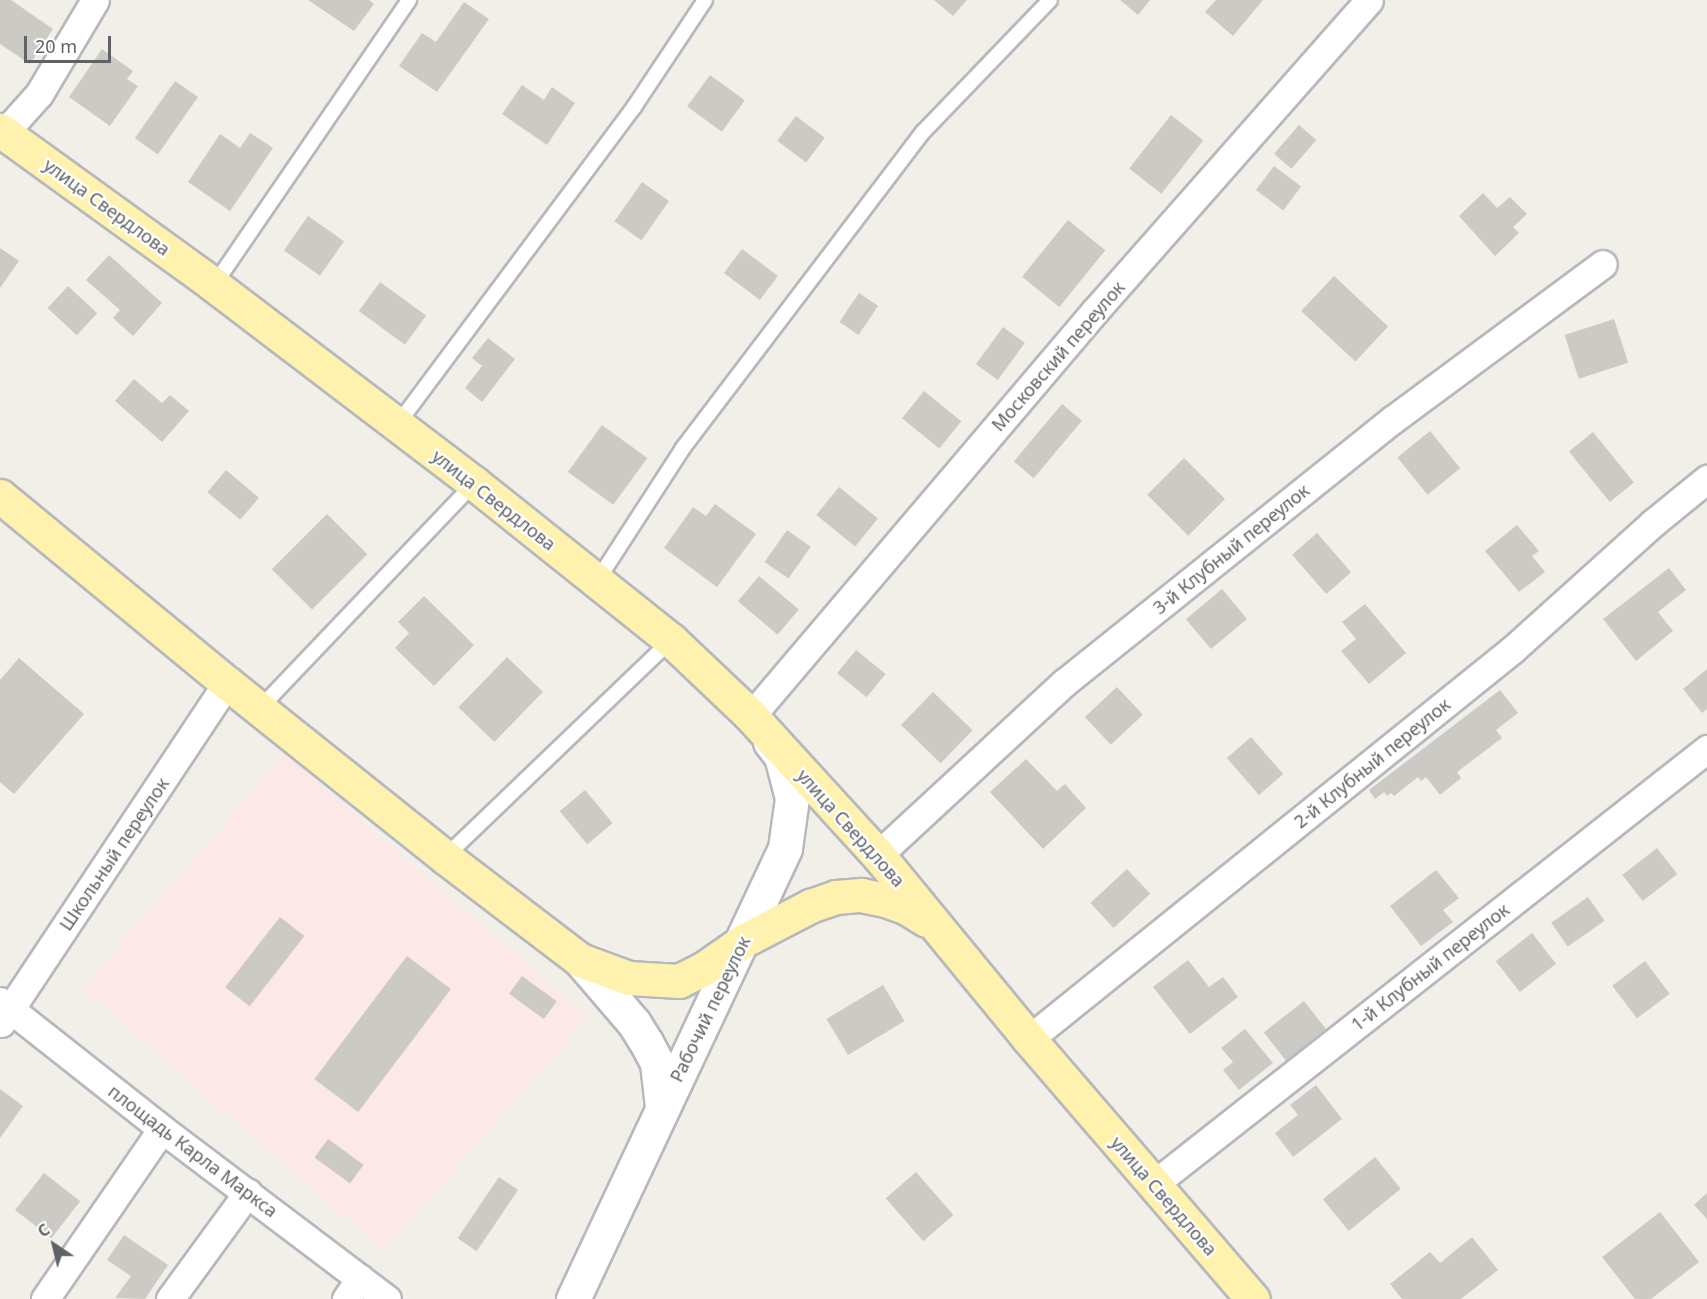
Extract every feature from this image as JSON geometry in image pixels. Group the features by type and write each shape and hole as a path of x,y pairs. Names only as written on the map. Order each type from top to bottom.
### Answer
{"main road":[{"name":"улица Свердлова","path":"2,131 214,285 474,483 671,640 751,716 878,855 1029,1039 1253,1299"},
{"name":"улица Свердлова","path":"0,496 227,683 445,857 580,960 629,978 679,981 703,969 743,942 810,906 836,897 861,895 908,908 937,927"},
{"name":"Рабочий переулок","path":"573,1299 662,1107 743,942 785,848 792,798 781,756 751,716"},
{"path":"580,960 634,1023 646,1042 657,1063 662,1107"}],"street":[{"path":"2,131 39,94 94,0"},
{"name":"Московский переулок","path":"751,716 1095,311 1369,0"},
{"name":"3-й Клубный переулок","path":"878,855 1065,682 1392,420 1603,264"},
{"name":"2-й Клубный переулок","path":"1029,1039 1512,650 1653,523 1707,479"},
{"name":"Школьный переулок","path":"3,1012 227,683"},
{"name":"1-й Клубный переулок","path":"1154,1184 1707,749"},
{"name":"площадь Карла Маркса","path":"3,1012 248,1192 353,1288 387,1299"},
{"path":"45,1299 162,1129"},
{"path":"170,1299 248,1192"}],"lane":[{"path":"214,285 409,0"},
{"path":"397,425 634,107 705,0"},
{"path":"597,581 683,448 923,132 1050,0"},
{"path":"260,708 474,483"},
{"path":"445,857 671,640"}],"shaded area":[{"path":"285,754 588,1017 384,1251 82,988"}],"building":[{"path":"0,0 11,0 53,29 30,64 0,44"},
{"path":"308,0 369,0 374,4 354,31"},
{"path":"934,0 967,0 953,16"},
{"path":"1120,0 1150,0 1138,15"},
{"path":"1216,0 1263,0 1233,36 1205,12"},
{"path":"464,2 489,19 437,92 399,66 422,33 436,42"},
{"path":"102,49 133,71 127,79 138,86 110,126 69,97"},
{"path":"710,75 745,100 722,132 687,107"},
{"path":"175,81 198,97 158,154 135,138"},
{"path":"522,85 544,100 552,87 575,103 547,145 502,114"},
{"path":"1171,115 1203,140 1161,194 1129,169"},
{"path":"796,116 825,138 806,162 777,141"},
{"path":"1299,125 1316,140 1291,169 1274,154"},
{"path":"250,133 273,148 230,211 188,182 220,134 240,148"},
{"path":"1274,166 1301,186 1283,210 1256,190"},
{"path":"642,182 669,201 642,240 614,221"},
{"path":"1483,193 1497,208 1510,197 1527,214 1513,227 1519,233 1495,256 1459,216"},
{"path":"308,216 344,241 320,276 284,250"},
{"path":"1068,220 1105,250 1059,307 1022,277"},
{"path":"0,248 19,261 0,288"},
{"path":"742,249 778,276 760,300 724,273"},
{"path":"109,255 162,303 133,336 113,318 120,310 86,280"},
{"path":"1334,276 1388,326 1355,362 1301,311"},
{"path":"380,282 426,316 405,345 359,311"},
{"path":"68,286 97,313 77,335 48,308"},
{"path":"859,293 878,306 858,335 839,322"},
{"path":"1614,319 1628,363 1579,379 1565,335"},
{"path":"1003,327 1025,343 998,380 976,364"},
{"path":"488,338 515,359 482,402 465,388 482,366 472,358"},
{"path":"134,379 162,403 170,395 189,411 162,442 115,401"},
{"path":"924,391 961,421 939,448 902,418"},
{"path":"1062,404 1082,421 1034,478 1014,461"},
{"path":"602,425 647,458 613,505 568,472"},
{"path":"1430,431 1460,468 1428,495 1397,457"},
{"path":"1593,432 1634,483 1610,502 1569,452"},
{"path":"1184,458 1225,499 1188,536 1147,495"},
{"path":"226,470 259,498 240,520 207,492"},
{"path":"839,487 878,518 855,546 816,515"},
{"path":"715,504 756,534 717,587 664,548 693,507 706,516"},
{"path":"327,514 367,554 312,609 272,569"},
{"path":"1517,525 1539,551 1532,556 1545,572 1519,592 1485,551"},
{"path":"787,530 811,547 788,579 765,562"},
{"path":"1317,533 1351,572 1326,594 1292,555"},
{"path":"1669,568 1686,590 1658,612 1673,631 1636,661 1603,619"},
{"path":"759,576 799,609 778,635 738,601"},
{"path":"1222,589 1247,619 1211,649 1186,619"},
{"path":"424,596 474,645 434,686 395,648 409,633 398,622"},
{"path":"1365,604 1406,653 1369,684 1341,651 1356,639 1342,622"},
{"path":"856,650 886,674 867,697 837,673"},
{"path":"507,657 543,692 494,742 458,707"},
{"path":"19,658 84,714 14,794 0,782 0,680"},
{"path":"1707,669 1707,709 1702,713 1683,689"},
{"path":"1117,687 1143,715 1111,745 1085,717"},
{"path":"1500,690 1518,713 1496,730 1502,738 1457,772 1461,778 1440,795 1426,777 1421,781 1418,777 1394,796 1391,793 1387,796 1384,792 1375,799 1369,790"},
{"path":"933,692 973,730 941,763 901,725"},
{"path":"1251,737 1283,774 1259,795 1227,758"},
{"path":"1026,759 1057,791 1065,784 1086,808 1043,849 990,792"},
{"path":"585,790 613,823 587,844 560,811"},
{"path":"1657,848 1677,874 1643,901 1622,875"},
{"path":"1127,869 1150,894 1114,928 1090,903"},
{"path":"1436,870 1459,898 1443,910 1453,922 1421,946 1390,906"},
{"path":"1588,897 1605,921 1568,947 1551,923"},
{"path":"280,917 304,936 250,1006 225,987"},
{"path":"1532,933 1556,964 1520,992 1496,961"},
{"path":"407,956 451,989 358,1112 314,1079"},
{"path":"1188,960 1209,987 1223,977 1238,997 1190,1034 1153,987"},
{"path":"1645,961 1670,994 1637,1018 1612,986"},
{"path":"522,976 557,1001 544,1019 509,994"},
{"path":"883,985 905,1021 848,1055 826,1019"},
{"path":"1304,1001 1326,1029 1286,1061 1264,1032"},
{"path":"1245,1029 1273,1063 1239,1090 1223,1070 1233,1062 1221,1048"},
{"path":"1316,1085 1342,1119 1293,1157 1275,1133 1298,1115 1290,1105"},
{"path":"0,1089 23,1106 0,1138"},
{"path":"328,1139 364,1165 350,1183 314,1158"},
{"path":"1375,1157 1401,1189 1349,1231 1323,1199"},
{"path":"916,1172 953,1215 923,1241 886,1198"},
{"path":"44,1173 80,1201 51,1238 15,1210"},
{"path":"499,1177 518,1190 477,1251 458,1238"},
{"path":"1707,1193 1707,1219 1694,1205"},
{"path":"1660,1212 1699,1262 1651,1299 1635,1299 1602,1257"},
{"path":"124,1235 168,1265 145,1299 115,1298 131,1276 107,1260"},
{"path":"1472,1237 1498,1270 1461,1299 1402,1299 1390,1284 1430,1252 1440,1263"}]}
